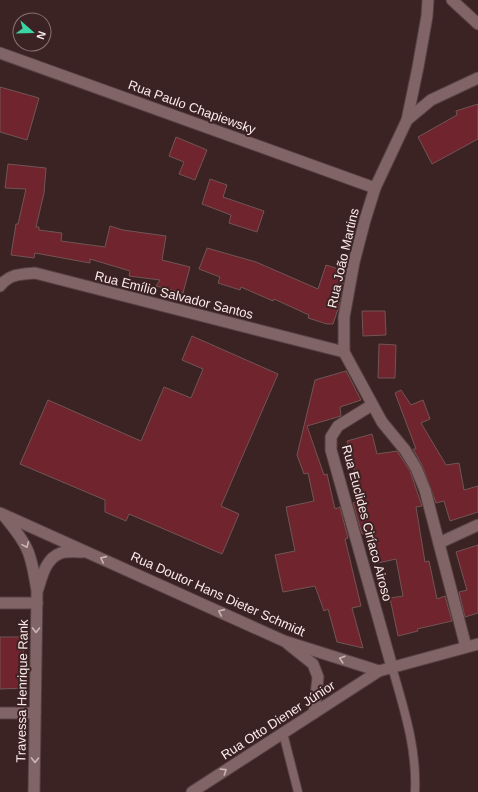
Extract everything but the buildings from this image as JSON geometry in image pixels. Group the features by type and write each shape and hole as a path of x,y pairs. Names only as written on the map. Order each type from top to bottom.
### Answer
{"street":[{"name":"Rua João Martins","path":"428,0 427,16 407,120 375,188 354,262 344,317 344,352 372,405 416,468 425,490 466,647"},
{"path":"452,0 478,24"},
{"name":"Rua Paulo Chapiewsky","path":"0,53 375,188"},
{"path":"407,120 431,100 478,78"},
{"name":"Rua Emílio Salvador Santos","path":"0,286 5,279 20,274 35,273 344,352"},
{"name":"Rua Euclides Ciríaco Airoso","path":"372,405 338,426 332,437 331,450 392,667"},
{"name":"Rua Doutor Hans Dieter Schmidt","path":"1,513 284,641 379,671"},
{"name":"Travessa Henrique Rank","path":"1,513 24,539 32,559 37,597 34,792"},
{"path":"439,544 478,525"},
{"name":"Travessa Henrique Rank","path":"37,597 45,567 52,559 61,552 88,552"},
{"path":"0,602 37,597"},
{"path":"284,641 313,664 318,677 314,713"},
{"path":"379,671 478,644"},
{"name":"Rua Otto Diener Júnior","path":"192,792 379,671"},
{"path":"0,713 35,713"}],"lane":[{"path":"392,667 414,750 416,770 415,792"},
{"path":"284,733 298,792"}]}
